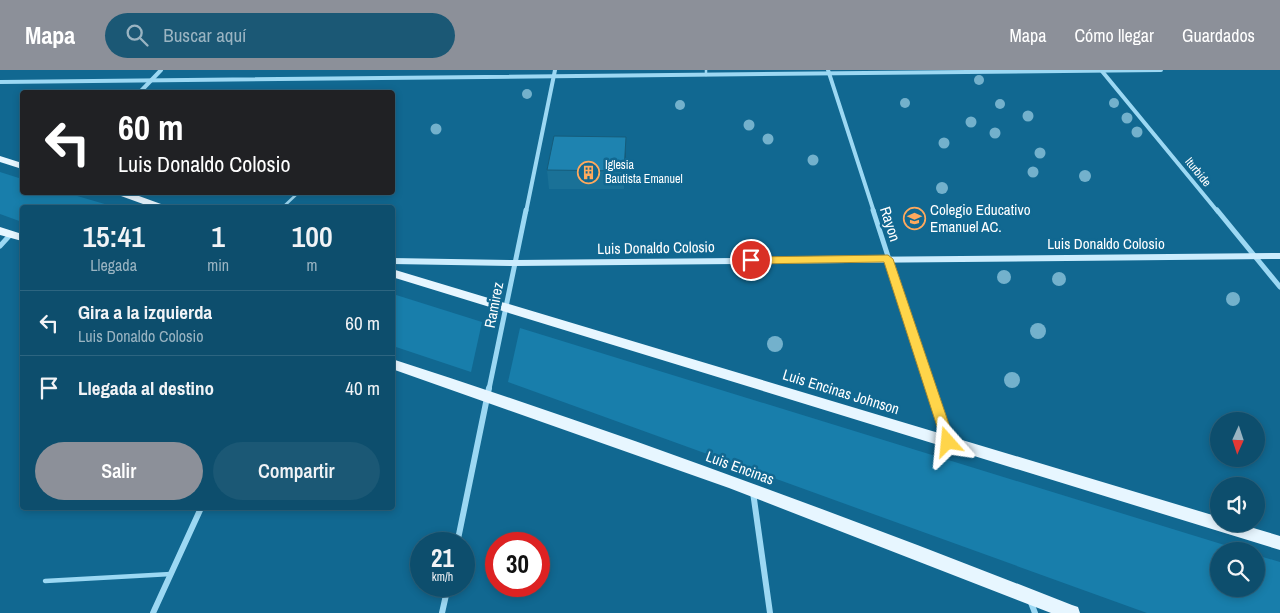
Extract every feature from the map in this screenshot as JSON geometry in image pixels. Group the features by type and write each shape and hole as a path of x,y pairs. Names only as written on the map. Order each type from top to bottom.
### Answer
{"main road":[{"path":"0,159 20,165"},
{"path":"125,195 157,205"},
{"path":"5,232 20,237"},
{"name":"Luis Donaldo Colosio","path":"395,261 515,263 1280,256"},
{"name":"Luis Encinas Johnson","path":"395,274 506,306 1280,543"},
{"name":"Luis Encinas","path":"395,365 488,396 753,491 1072,613"}],"street":[{"path":"142,90 161,70"},
{"name":"Iturbide","path":"1101,70 1280,287"},
{"path":"0,82 554,73 706,75 828,72 1161,70"},
{"name":"Rayon","path":"828,72 948,442"},
{"name":"Ramirez","path":"460,532 554,73"},
{"path":"0,246 5,232"},
{"path":"753,491 770,613"},
{"path":"153,613 200,510"},
{"path":"1028,595 1035,613"},
{"path":"442,613 446,597"}],"lane":[{"path":"706,70 706,75"},
{"path":"285,205 296,195"},
{"path":"44,581 171,574"}],"shaded area":[{"path":"0,172 20,178 20,195 74,195 108,205 20,205 20,221 0,214"},
{"path":"395,295 482,322 471,372 395,347"},
{"path":"520,328 1215,542 1210,542 1210,597 1265,597 1265,558 1280,562 1280,613 1147,613 508,382"}],"building":[{"path":"554,136 626,137 624,171 547,170"}],"place":[{"name":"Iglesia Bautista Emanuel","path":"589,172"},
{"name":"Colegio Educativo Emanuel AC.","path":"914,219"}],"route":[{"path":"751,260 888,259 948,442"}]}
